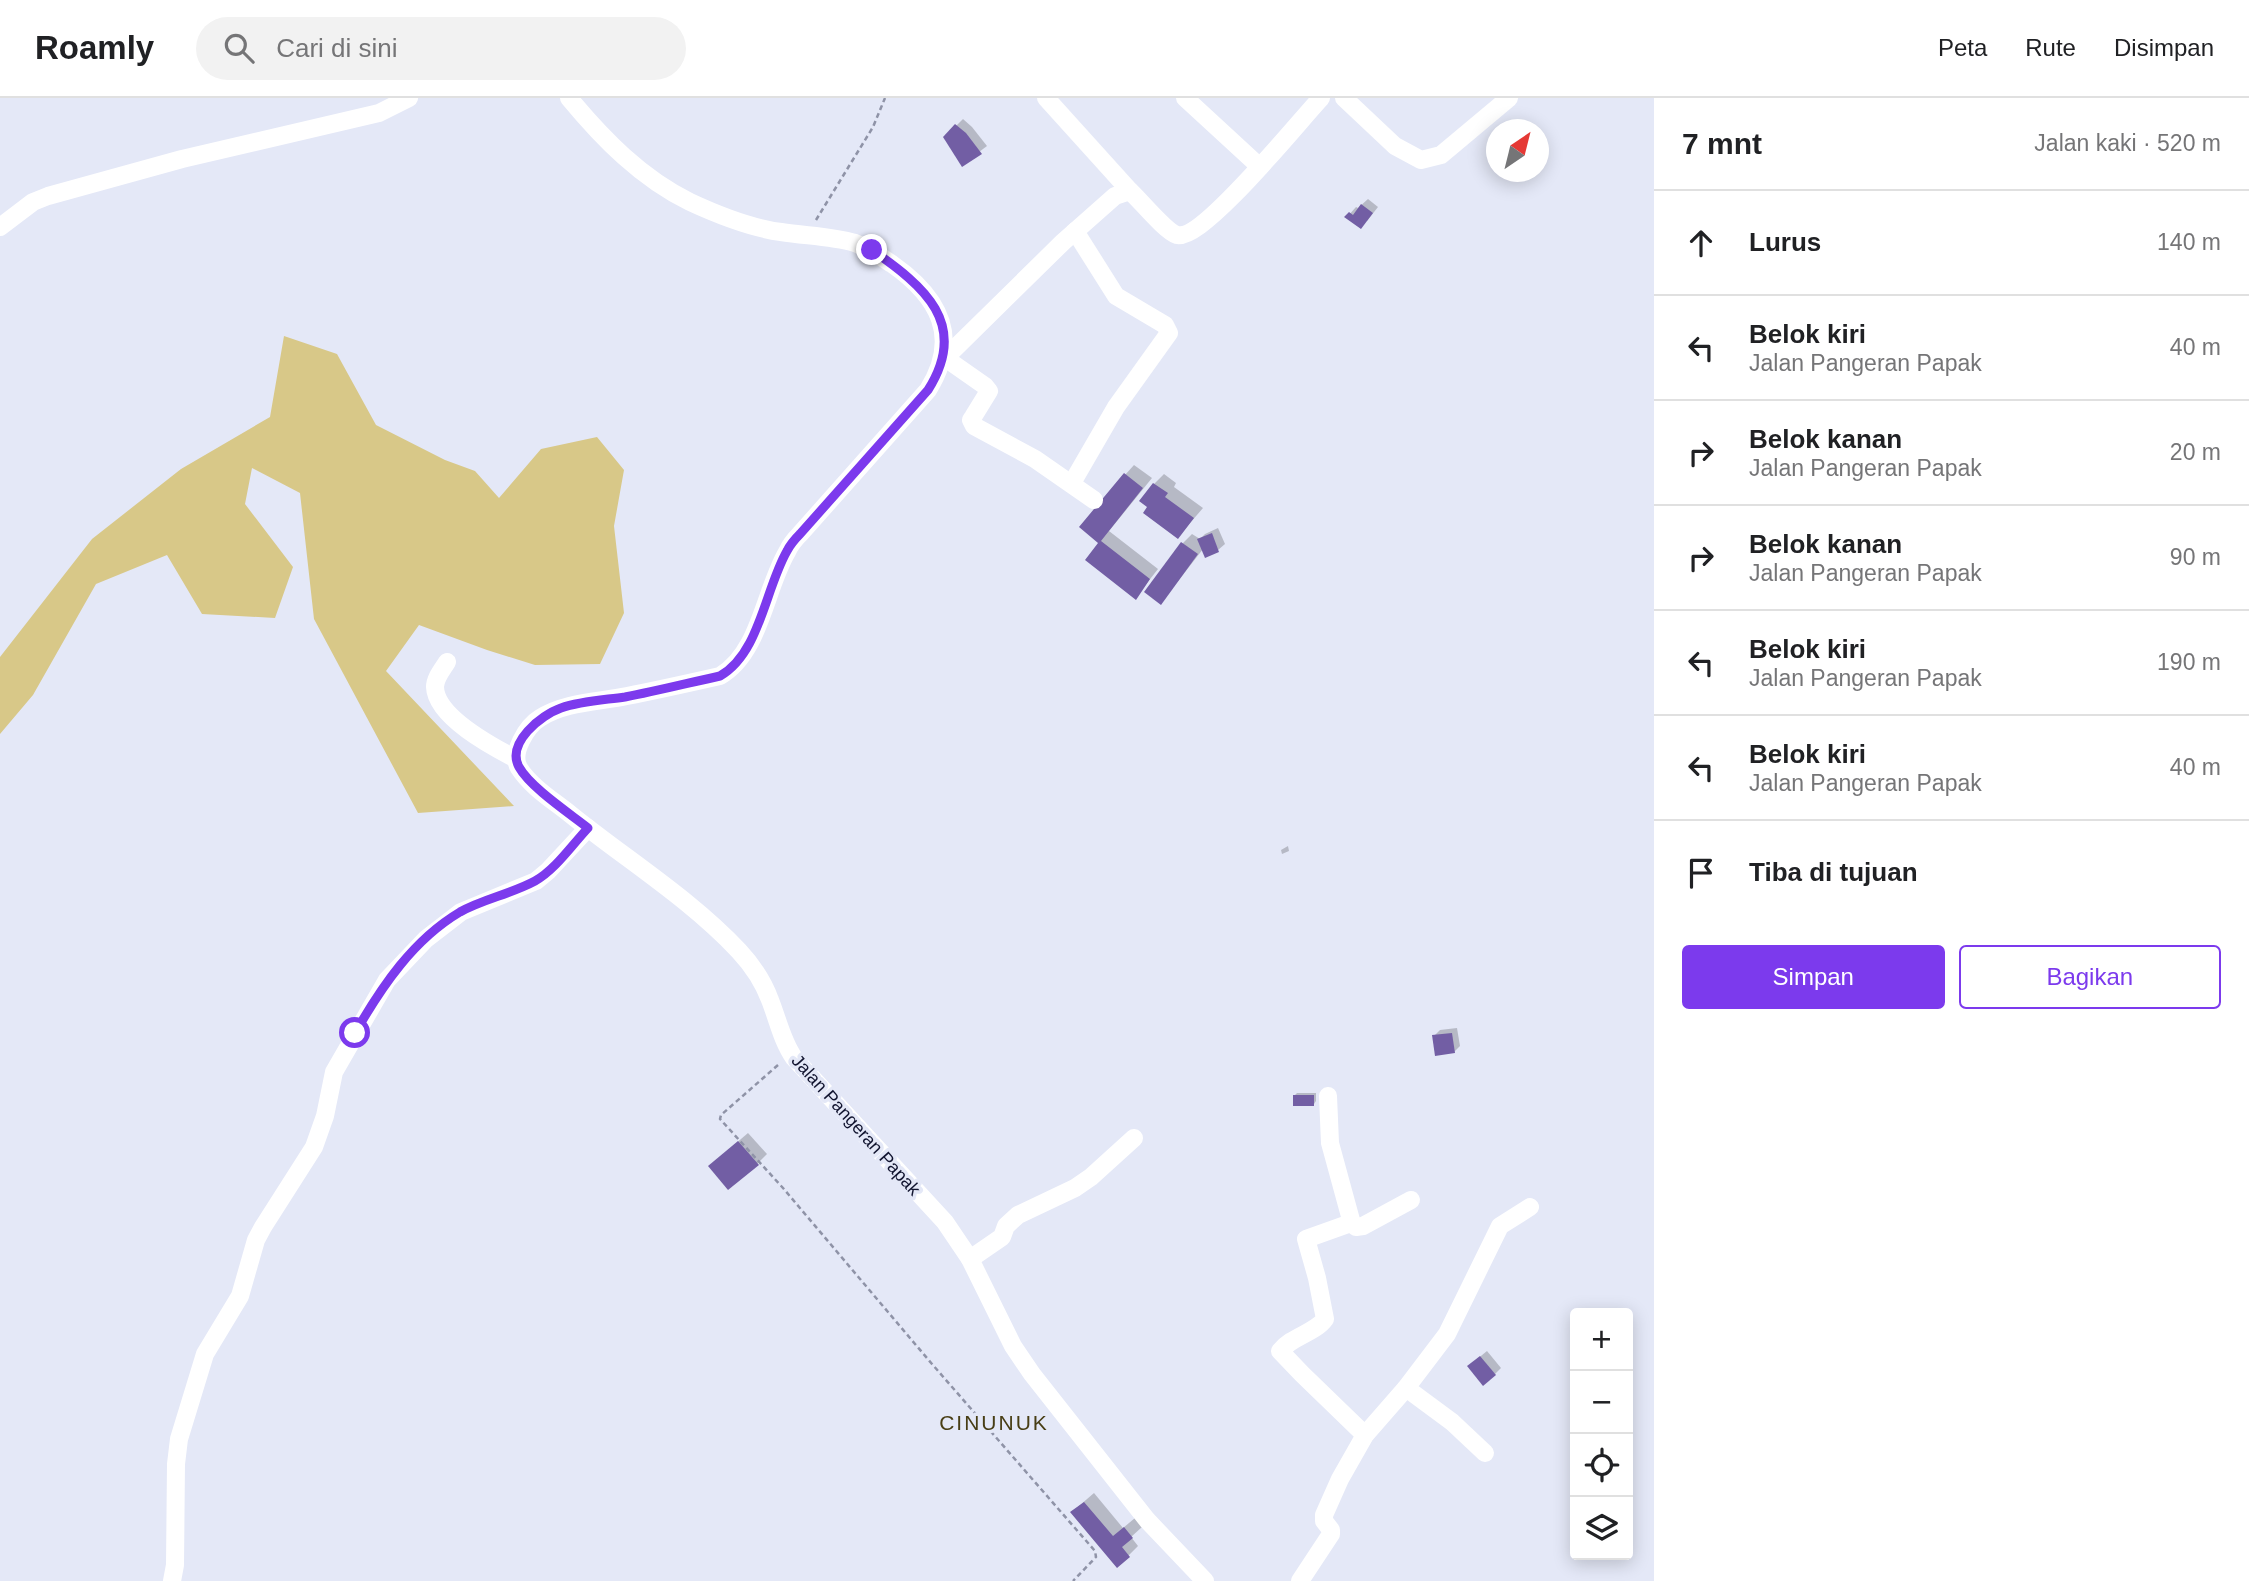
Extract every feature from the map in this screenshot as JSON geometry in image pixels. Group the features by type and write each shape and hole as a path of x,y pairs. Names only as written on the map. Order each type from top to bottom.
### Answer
{"street":[{"path":"0,227 33,202 48,196 182,159 379,113 409,98"},
{"path":"447,663 438,676 435,687 439,701 486,744 516,759 529,727 539,718 563,707 720,676 730,670 738,661 758,622 787,551 928,390 944,359 945,339 938,313 920,287 872,250 856,243 759,227 687,201 628,161 569,98"},
{"path":"1046,98 1130,191 1173,233 1184,235 1220,208 1321,98"},
{"path":"1185,98 1260,167"},
{"path":"1344,98 1395,146 1421,160 1441,155 1509,98"},
{"path":"944,359 1075,231 1115,196 1130,191"},
{"path":"1072,483 1116,407 1169,333 1165,325 1116,296 1075,231"},
{"path":"944,359 989,391 971,420 974,426 1035,459 1094,500"},
{"name":"Jalan Pangeran Papak","path":"516,759 526,776 544,793 683,900 746,959 766,988 790,1053 945,1222 970,1259 1013,1346 1032,1374 1147,1520 1205,1581"},
{"path":"172,1581 177,1537 176,1450 205,1354 240,1296 256,1240 314,1147 325,1116 334,1072 355,1033 387,980 426,939 461,912 536,881 588,828"},
{"path":"1328,1096 1330,1143 1350,1222"},
{"path":"970,1259 1002,1237 1006,1226 1018,1215 1075,1188 1135,1138"},
{"path":"1350,1222 1356,1227 1363,1226 1411,1200"},
{"path":"1300,1581 1331,1534 1324,1515 1340,1479 1365,1435 1406,1388 1447,1334 1500,1226 1530,1207"},
{"path":"1350,1222 1306,1238 1325,1319 1280,1351 1365,1435"},
{"path":"1406,1388 1452,1422 1485,1453"}],"path":[{"path":"806,235 873,127 885,98"},
{"path":"790,1053 721,1115 720,1119 806,1214 940,1374 1095,1551 1096,1557 1073,1581"}],"shaded area":[{"path":"284,336 337,354 376,425 445,460 475,471 499,498 541,449 597,437 624,470 614,526 624,613 600,664 535,665 419,625 386,671 514,806 418,813 314,619 300,493 252,468 245,504 293,567 275,618 202,614 167,555 96,584 33,695 0,734 0,657 92,539 181,469 270,417"}],"building":[{"path":"955,124 966,133 982,154 962,167 943,137"},
{"path":"1361,204 1373,213 1361,229 1344,217 1349,212 1353,215"},
{"path":"1124,473 1143,488 1101,541 1150,579 1136,600 1085,560 1098,543 1079,527"},
{"path":"1153,483 1168,493 1165,497 1194,518 1178,539 1143,513 1147,507 1139,501"},
{"path":"1212,533 1219,552 1205,558 1197,539"},
{"path":"1181,542 1198,554 1161,605 1144,592"},
{"path":"1452,1033 1455,1053 1435,1056 1432,1035"},
{"path":"1293,1095 1314,1095 1314,1106 1293,1106"},
{"path":"738,1141 759,1165 728,1190 708,1166"},
{"path":"1480,1356 1496,1375 1483,1386 1467,1366"},
{"path":"1084,1502 1113,1536 1124,1527 1133,1538 1122,1547 1130,1557 1117,1568 1070,1512"}],"district":[{"name":"CINUNUK","path":"994,1423"}],"route":[{"path":"355,1033 387,980 426,939 461,912 536,881 588,828 544,793 519,767 516,759 529,727 539,718 563,707 720,676 730,670 745,650 787,551 928,390 943,360 943,324 932,302 920,287 872,250"}]}
